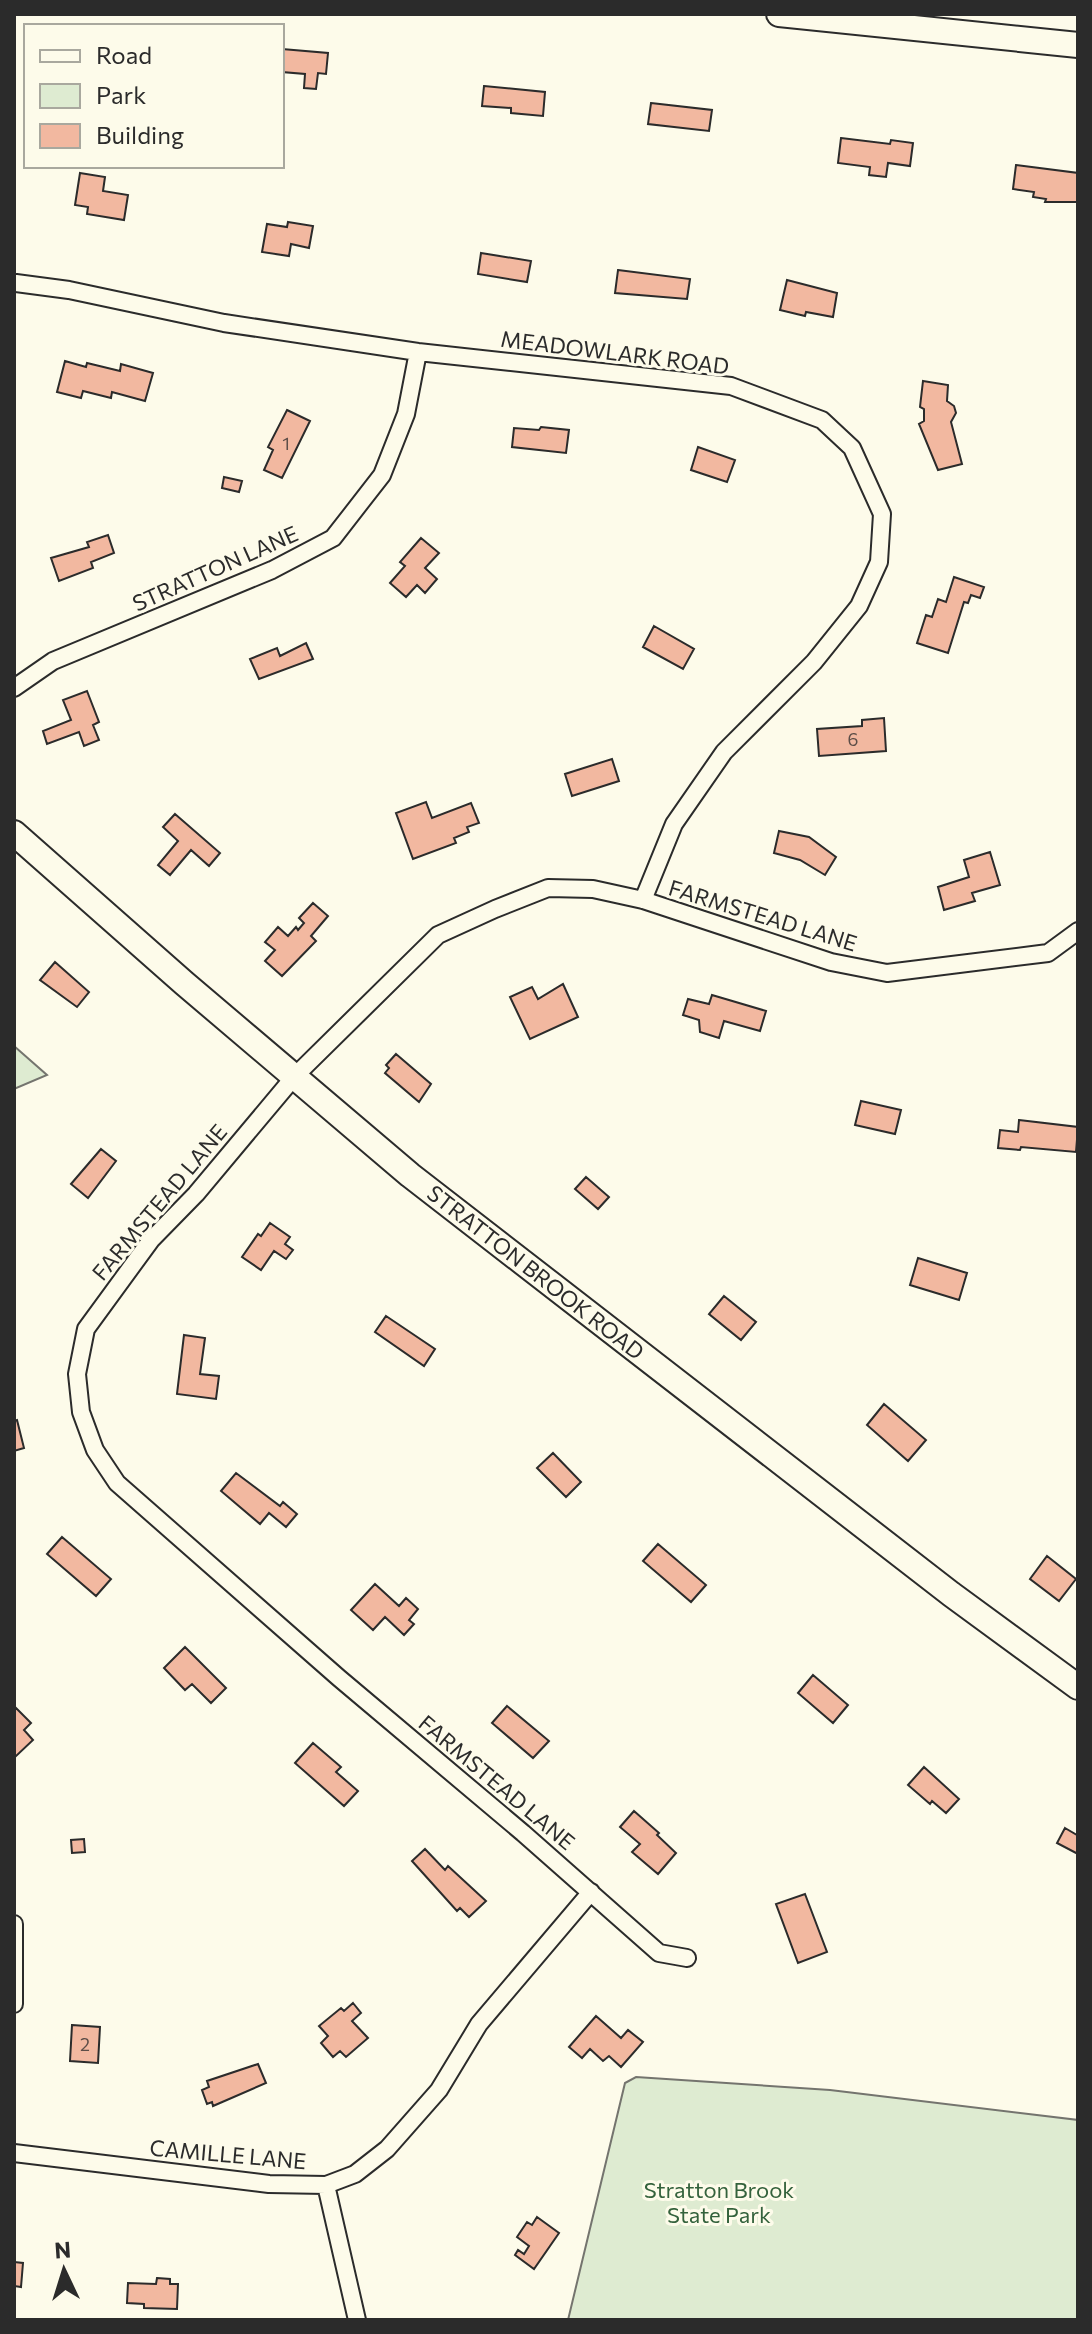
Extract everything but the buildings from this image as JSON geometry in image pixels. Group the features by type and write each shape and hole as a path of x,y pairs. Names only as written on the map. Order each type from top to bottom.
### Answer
{"street":[{"path":"779,14 1078,45"},
{"name":"MEADOWLARK ROAD","path":"16,283 69,290 224,323 418,352 731,386 822,420 852,448 882,514 879,562 859,606 814,662 724,752 674,824 643,900"},
{"name":"STRATTON LANE","path":"14,688 53,661 272,570 333,538 382,475 406,414 418,352"},
{"name":"STRATTON BROOK ROAD","path":"14,833 422,1184 951,1594 1078,1687"},
{"name":"FARMSTEAD LANE","path":"687,1958 659,1953 117,1483 95,1450 81,1412 77,1374 86,1329 151,1240 196,1194 294,1077 438,935 495,909 548,888 593,889 643,900 831,962 887,973 1048,953 1078,931"},
{"name":"CAMILLE LANE","path":"14,2153 269,2184 326,2185 355,2174 399,2137 439,2090 479,2024 591,1892"},
{"path":"14,1924 14,2004"},
{"path":"326,2185 357,2320"}],"green space":[{"path":"14,1046 47,1075 14,1089"},
{"name":"Stratton Brook State Park","path":"636,2077 830,2090 1078,2120 1078,2320 568,2320 625,2083"}]}
